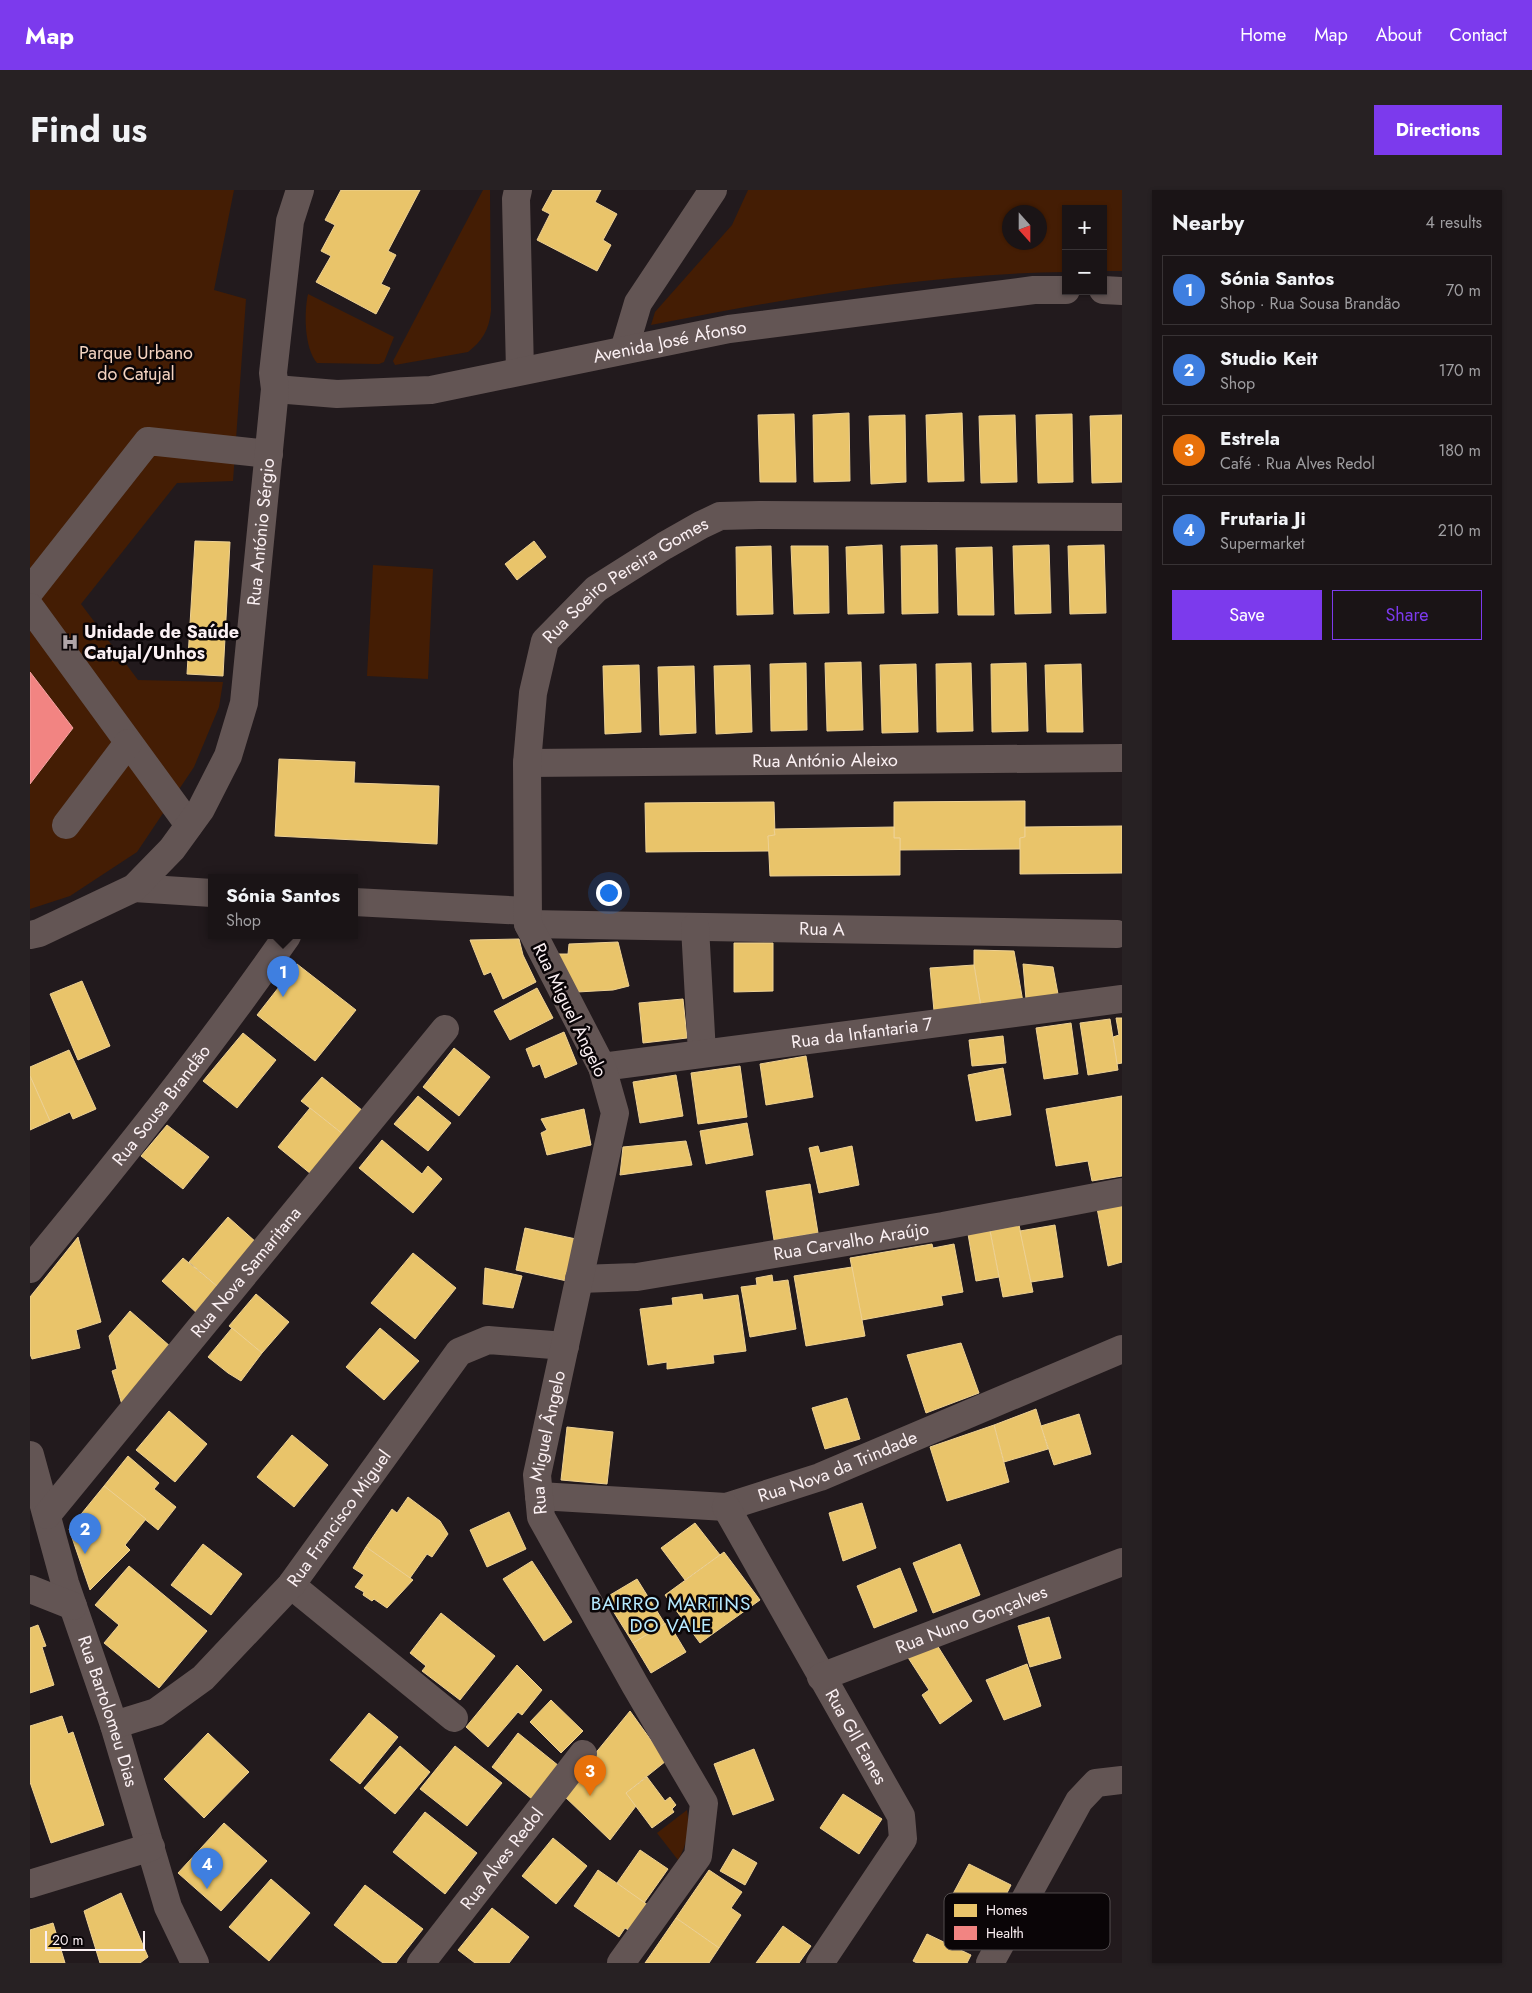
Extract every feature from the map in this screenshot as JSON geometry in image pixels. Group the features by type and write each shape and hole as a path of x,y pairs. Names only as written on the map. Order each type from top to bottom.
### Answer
{"street":[{"name":"Rua António Sérgio","path":"33,937 134,888 172,849 190,825 201,809 228,756 244,703 275,389 273,373 290,221 300,190"},
{"path":"518,190 516,199 520,371"},
{"path":"624,350 638,303 713,190"},
{"name":"Avenida José Afonso","path":"275,389 337,394 431,390 729,329 1034,290 1062,290"},
{"path":"1107,290 1122,291"},
{"path":"30,591 148,440 268,454"},
{"name":"Rua Soeiro Pereira Gomes","path":"528,917 527,763 533,693 545,641 596,589 700,525 720,516 759,514 1122,517"},
{"path":"30,607 190,825"},
{"path":"66,825 128,743"},
{"name":"Rua António Aleixo","path":"527,763 1122,758"},
{"path":"134,888 208,893"},
{"path":"358,902 528,917"},
{"name":"Rua A","path":"528,917 695,926 1117,934"},
{"name":"Rua Miguel Ângelo","path":"528,917 602,1067 615,1113 537,1475 541,1517 704,1803 698,1856 621,1963"},
{"path":"695,926 702,1053"},
{"name":"Rua Sousa Brandão","path":"30,1269 107,1175 285,939"},
{"name":"Rua da Infantaria 7","path":"602,1067 1122,999"},
{"name":"Rua Nova Samaritana","path":"47,1515 445,1029"},
{"name":"Rua Carvalho Araújo","path":"579,1279 637,1277 943,1226 1122,1192"},
{"name":"Rua Francisco Miguel","path":"114,1725 156,1712 203,1678 291,1585 459,1352 488,1340 565,1346"},
{"name":"Rua Nova da Trindade","path":"539,1496 726,1507 820,1477 1122,1350"},
{"name":"Rua Bartolomeu Dias","path":"30,1455 73,1606 114,1725 168,1906 195,1963"},
{"name":"Rua GIl Eanes","path":"726,1507 821,1678 901,1816 903,1839 820,1963"},
{"name":"Rua Nuno Gonçalves","path":"821,1678 1122,1562"},
{"path":"291,1585 454,1718"},
{"path":"30,1589 73,1606"},
{"name":"Rua Alves Redol","path":"421,1963 583,1754"},
{"path":"1028,1893 1079,1801 1096,1782 1122,1780"},
{"path":"30,1884 151,1847"},
{"path":"990,1963 997,1950"}],"green space":[{"name":"Parque Urbano do Catujal","path":"30,190 234,190 214,290 246,299 233,481 177,483 81,604 138,680 223,682 219,707 194,767 137,852 70,896 30,909"},
{"path":"483,190 490,190 491,311 489,324 484,334 468,352 395,365 393,361"},
{"path":"748,190 1122,190 1122,271 1107,271 1107,205 1062,205 1062,272 961,277 857,289 651,325 655,312 732,225"},
{"path":"308,294 394,337 384,362 379,364 317,363 307,339 306,310"},
{"path":"373,565 433,569 428,679 367,676"},
{"path":"687,1810 687,1836 678,1860 657,1833"}],"building: Homes":[{"path":"341,190 420,190 388,251 396,255 381,284 390,288 376,314 316,282 331,256 321,251 335,225 325,220"},
{"path":"553,190 601,190 595,202 617,214 603,240 611,245 597,271 537,240 550,214 542,210"},
{"path":"849,413 850,481 814,482 813,415"},
{"path":"962,413 964,481 928,482 926,415"},
{"path":"794,414 796,482 760,482 758,415"},
{"path":"1072,414 1073,482 1038,483 1036,415"},
{"path":"905,415 906,482 871,484 869,416"},
{"path":"1015,415 1017,482 981,483 979,416"},
{"path":"1122,415 1122,482 1092,483 1090,416"},
{"path":"195,541 230,542 223,676 187,674"},
{"path":"534,541 546,557 517,580 505,564"},
{"path":"882,545 884,613 848,614 846,547"},
{"path":"937,545 938,613 902,614 901,546"},
{"path":"1049,545 1051,613 1015,614 1013,546"},
{"path":"1104,545 1106,613 1070,614 1068,546"},
{"path":"771,546 773,614 737,615 736,547"},
{"path":"791,546 828,546 829,613 794,614"},
{"path":"992,547 994,615 958,615 956,548"},
{"path":"861,662 863,730 827,731 825,663"},
{"path":"806,663 807,730 771,731 770,664"},
{"path":"971,663 973,731 937,732 936,664"},
{"path":"1026,663 1028,731 992,732 991,664"},
{"path":"916,664 918,732 882,733 880,665"},
{"path":"1081,664 1083,732 1047,732 1045,665"},
{"path":"639,665 641,732 605,734 603,666"},
{"path":"750,665 752,732 716,734 714,666"},
{"path":"694,666 696,733 660,735 658,667"},
{"path":"279,759 355,762 354,783 439,786 437,844 275,836"},
{"path":"1025,801 1025,837 1020,838 1020,849 900,850 900,838 894,838 894,802"},
{"path":"774,802 775,835 768,836 770,851 646,852 645,803"},
{"path":"1122,826 1122,873 1020,874 1020,838 1025,837 1025,827"},
{"path":"894,827 894,838 900,838 900,875 770,876 768,836 775,835 774,829"},
{"path":"519,939 523,955 536,982 503,999 491,972 484,975 470,940"},
{"path":"618,942 629,986 613,990 577,992 557,954 568,954 569,944"},
{"path":"734,943 773,943 773,991 734,992"},
{"path":"974,950 1014,951 1023,1002 981,1007 974,965"},
{"path":"297,964 356,1010 315,1061 257,1015"},
{"path":"1023,964 1053,967 1058,994 1026,999"},
{"path":"974,965 981,1007 934,1011 930,968"},
{"path":"82,981 110,1046 78,1060 50,994"},
{"path":"537,988 553,1018 510,1040 494,1011"},
{"path":"683,999 687,1038 643,1043 639,1003"},
{"path":"1116,1018 1122,1018 1122,1063 1117,1064 1113,1037 1119,1035"},
{"path":"1110,1019 1118,1070 1088,1075 1080,1023"},
{"path":"1071,1023 1078,1074 1044,1079 1036,1028"},
{"path":"564,1032 577,1064 545,1078 540,1064 533,1067 526,1049"},
{"path":"243,1033 276,1060 237,1108 203,1081"},
{"path":"1003,1036 1006,1063 972,1066 969,1040"},
{"path":"454,1048 490,1077 459,1116 423,1087"},
{"path":"69,1050 96,1109 73,1119 70,1112 50,1121 30,1076 30,1067"},
{"path":"806,1056 813,1097 766,1105 760,1064"},
{"path":"740,1066 747,1117 698,1124 691,1073"},
{"path":"1003,1068 1011,1115 976,1121 968,1075"},
{"path":"676,1075 683,1116 640,1123 633,1082"},
{"path":"30,1076 50,1121 30,1130"},
{"path":"322,1077 363,1111 344,1135 301,1101"},
{"path":"418,1096 451,1123 428,1151 394,1124"},
{"path":"1122,1096 1122,1176 1092,1181 1088,1161 1056,1166 1046,1109"},
{"path":"310,1108 344,1135 311,1174 278,1147"},
{"path":"584,1109 591,1145 547,1155 541,1133 547,1130 541,1119"},
{"path":"747,1123 753,1155 706,1164 700,1131"},
{"path":"167,1125 209,1157 183,1189 141,1156"},
{"path":"382,1140 422,1174 428,1166 442,1179 413,1213 359,1168"},
{"path":"686,1141 692,1165 620,1175 623,1147"},
{"path":"818,1146 820,1153 852,1146 859,1185 819,1193 809,1148"},
{"path":"810,1184 818,1233 774,1240 766,1191"},
{"path":"1122,1205 1122,1262 1108,1266 1097,1208"},
{"path":"228,1217 257,1243 218,1287 189,1262"},
{"path":"1019,1225 1033,1292 1003,1297 990,1231"},
{"path":"1055,1225 1063,1277 1031,1282 1020,1231"},
{"path":"525,1228 576,1239 567,1281 516,1270"},
{"path":"990,1231 999,1277 976,1281 968,1234"},
{"path":"78,1237 101,1322 76,1330 80,1348 32,1359 30,1354 30,1297"},
{"path":"932,1244 933,1248 954,1244 963,1292 941,1296 943,1305 862,1320 850,1258"},
{"path":"413,1253 456,1288 415,1339 371,1303"},
{"path":"183,1258 218,1287 199,1315 162,1281"},
{"path":"852,1267 865,1336 806,1346 794,1276"},
{"path":"485,1268 522,1276 513,1308 483,1304"},
{"path":"772,1275 773,1282 788,1280 796,1329 750,1337 741,1287 757,1285 756,1278"},
{"path":"256,1294 289,1322 262,1353 229,1326"},
{"path":"702,1294 703,1300 738,1295 746,1351 713,1355 714,1363 667,1369 667,1362 648,1365 640,1309 673,1305 672,1298"},
{"path":"130,1311 171,1347 123,1408 112,1371 117,1369 109,1336"},
{"path":"232,1328 262,1353 241,1381 208,1357"},
{"path":"380,1328 419,1361 384,1400 346,1367"},
{"path":"961,1343 979,1393 926,1413 907,1355"},
{"path":"847,1398 860,1439 825,1449 812,1408"},
{"path":"1036,1409 1048,1449 1004,1462 994,1425"},
{"path":"169,1411 207,1444 175,1482 136,1450"},
{"path":"1079,1414 1091,1454 1054,1465 1041,1426"},
{"path":"994,1425 1009,1482 947,1501 930,1447"},
{"path":"567,1427 613,1432 607,1484 561,1480"},
{"path":"292,1435 328,1465 294,1507 257,1477"},
{"path":"128,1456 159,1483 154,1489 176,1507 158,1530 104,1486"},
{"path":"104,1486 146,1519 125,1545 130,1550 90,1590 69,1529"},
{"path":"408,1497 440,1521 448,1534 432,1557 427,1554 410,1578 366,1547 392,1509 397,1513"},
{"path":"862,1503 876,1548 843,1561 829,1513"},
{"path":"509,1512 526,1549 487,1567 470,1530"},
{"path":"695,1523 720,1555 685,1580 661,1548"},
{"path":"203,1544 242,1574 211,1615 171,1585"},
{"path":"960,1544 980,1595 933,1613 913,1563"},
{"path":"366,1547 413,1580 387,1608 374,1599 372,1601 363,1595 364,1592 355,1587 364,1575 353,1568"},
{"path":"724,1552 760,1600 700,1643 665,1595"},
{"path":"532,1561 572,1622 544,1641 503,1579"},
{"path":"129,1566 207,1631 159,1688 104,1643 119,1625 95,1605"},
{"path":"900,1568 917,1611 874,1628 857,1586"},
{"path":"637,1579 665,1624 633,1643 605,1598"},
{"path":"441,1613 495,1656 460,1700 422,1671 426,1666 410,1653"},
{"path":"1049,1617 1061,1658 1030,1667 1018,1626"},
{"path":"668,1622 686,1652 651,1673 633,1643"},
{"path":"38,1625 46,1646 42,1647 54,1685 30,1693 30,1628"},
{"path":"937,1645 972,1701 940,1724 922,1695 929,1690 907,1656"},
{"path":"1027,1664 1041,1706 1004,1720 986,1680"},
{"path":"517,1665 542,1690 522,1715 518,1712 488,1747 466,1727"},
{"path":"551,1700 583,1731 561,1753 530,1722"},
{"path":"630,1711 666,1761 626,1793 636,1806 610,1840 562,1794"},
{"path":"369,1713 398,1737 360,1784 330,1760"},
{"path":"62,1716 68,1734 73,1732 104,1825 51,1843 30,1782 30,1726"},
{"path":"208,1733 249,1772 204,1818 164,1779"},
{"path":"518,1733 559,1766 532,1799 492,1767"},
{"path":"400,1746 430,1772 395,1814 364,1788"},
{"path":"455,1746 502,1783 467,1826 420,1789"},
{"path":"754,1749 774,1800 733,1815 714,1764"},
{"path":"647,1777 665,1801 670,1797 676,1805 672,1809 674,1812 652,1828 626,1793"},
{"path":"843,1794 882,1819 859,1854 820,1828"},
{"path":"425,1812 477,1853 445,1894 393,1852"},
{"path":"224,1823 267,1861 221,1911 178,1873"},
{"path":"553,1838 587,1866 556,1904 522,1876"},
{"path":"733,1849 757,1863 745,1885 720,1871"},
{"path":"640,1850 668,1869 644,1903 617,1883"},
{"path":"969,1864 1011,1885 1007,1893 953,1893"},
{"path":"598,1870 648,1905 630,1931 625,1928 619,1937 574,1906"},
{"path":"709,1870 742,1892 731,1908 741,1915 719,1948 676,1918"},
{"path":"271,1879 310,1913 269,1961 229,1927"},
{"path":"365,1885 423,1929 396,1963 383,1963 334,1925"},
{"path":"121,1893 148,1957 140,1963 100,1963 84,1911"},
{"path":"492,1908 529,1937 509,1963 475,1963 458,1950"},
{"path":"676,1918 719,1948 709,1963 645,1963"},
{"path":"53,1923 65,1963 30,1963 30,1930"},
{"path":"783,1926 811,1946 799,1963 756,1963"},
{"path":"927,1934 944,1942 944,1950 961,1950 971,1955 967,1963 917,1963 913,1961"}],"building: Health":[{"path":"30,672 73,728 30,784"}],"place":[{"name":"Unidade de Saúde Catujal/Unhos","path":"70,642"},
{"name":"Sónia Santos","path":"283,997"},
{"name":"Studio Keit","path":"85,1554"},
{"name":"Estrela","path":"590,1796"},
{"name":"Frutaria Ji","path":"207,1889"}],"district":[{"name":"BAIRRO MARTINS DO VALE","path":"671,1614"}]}
